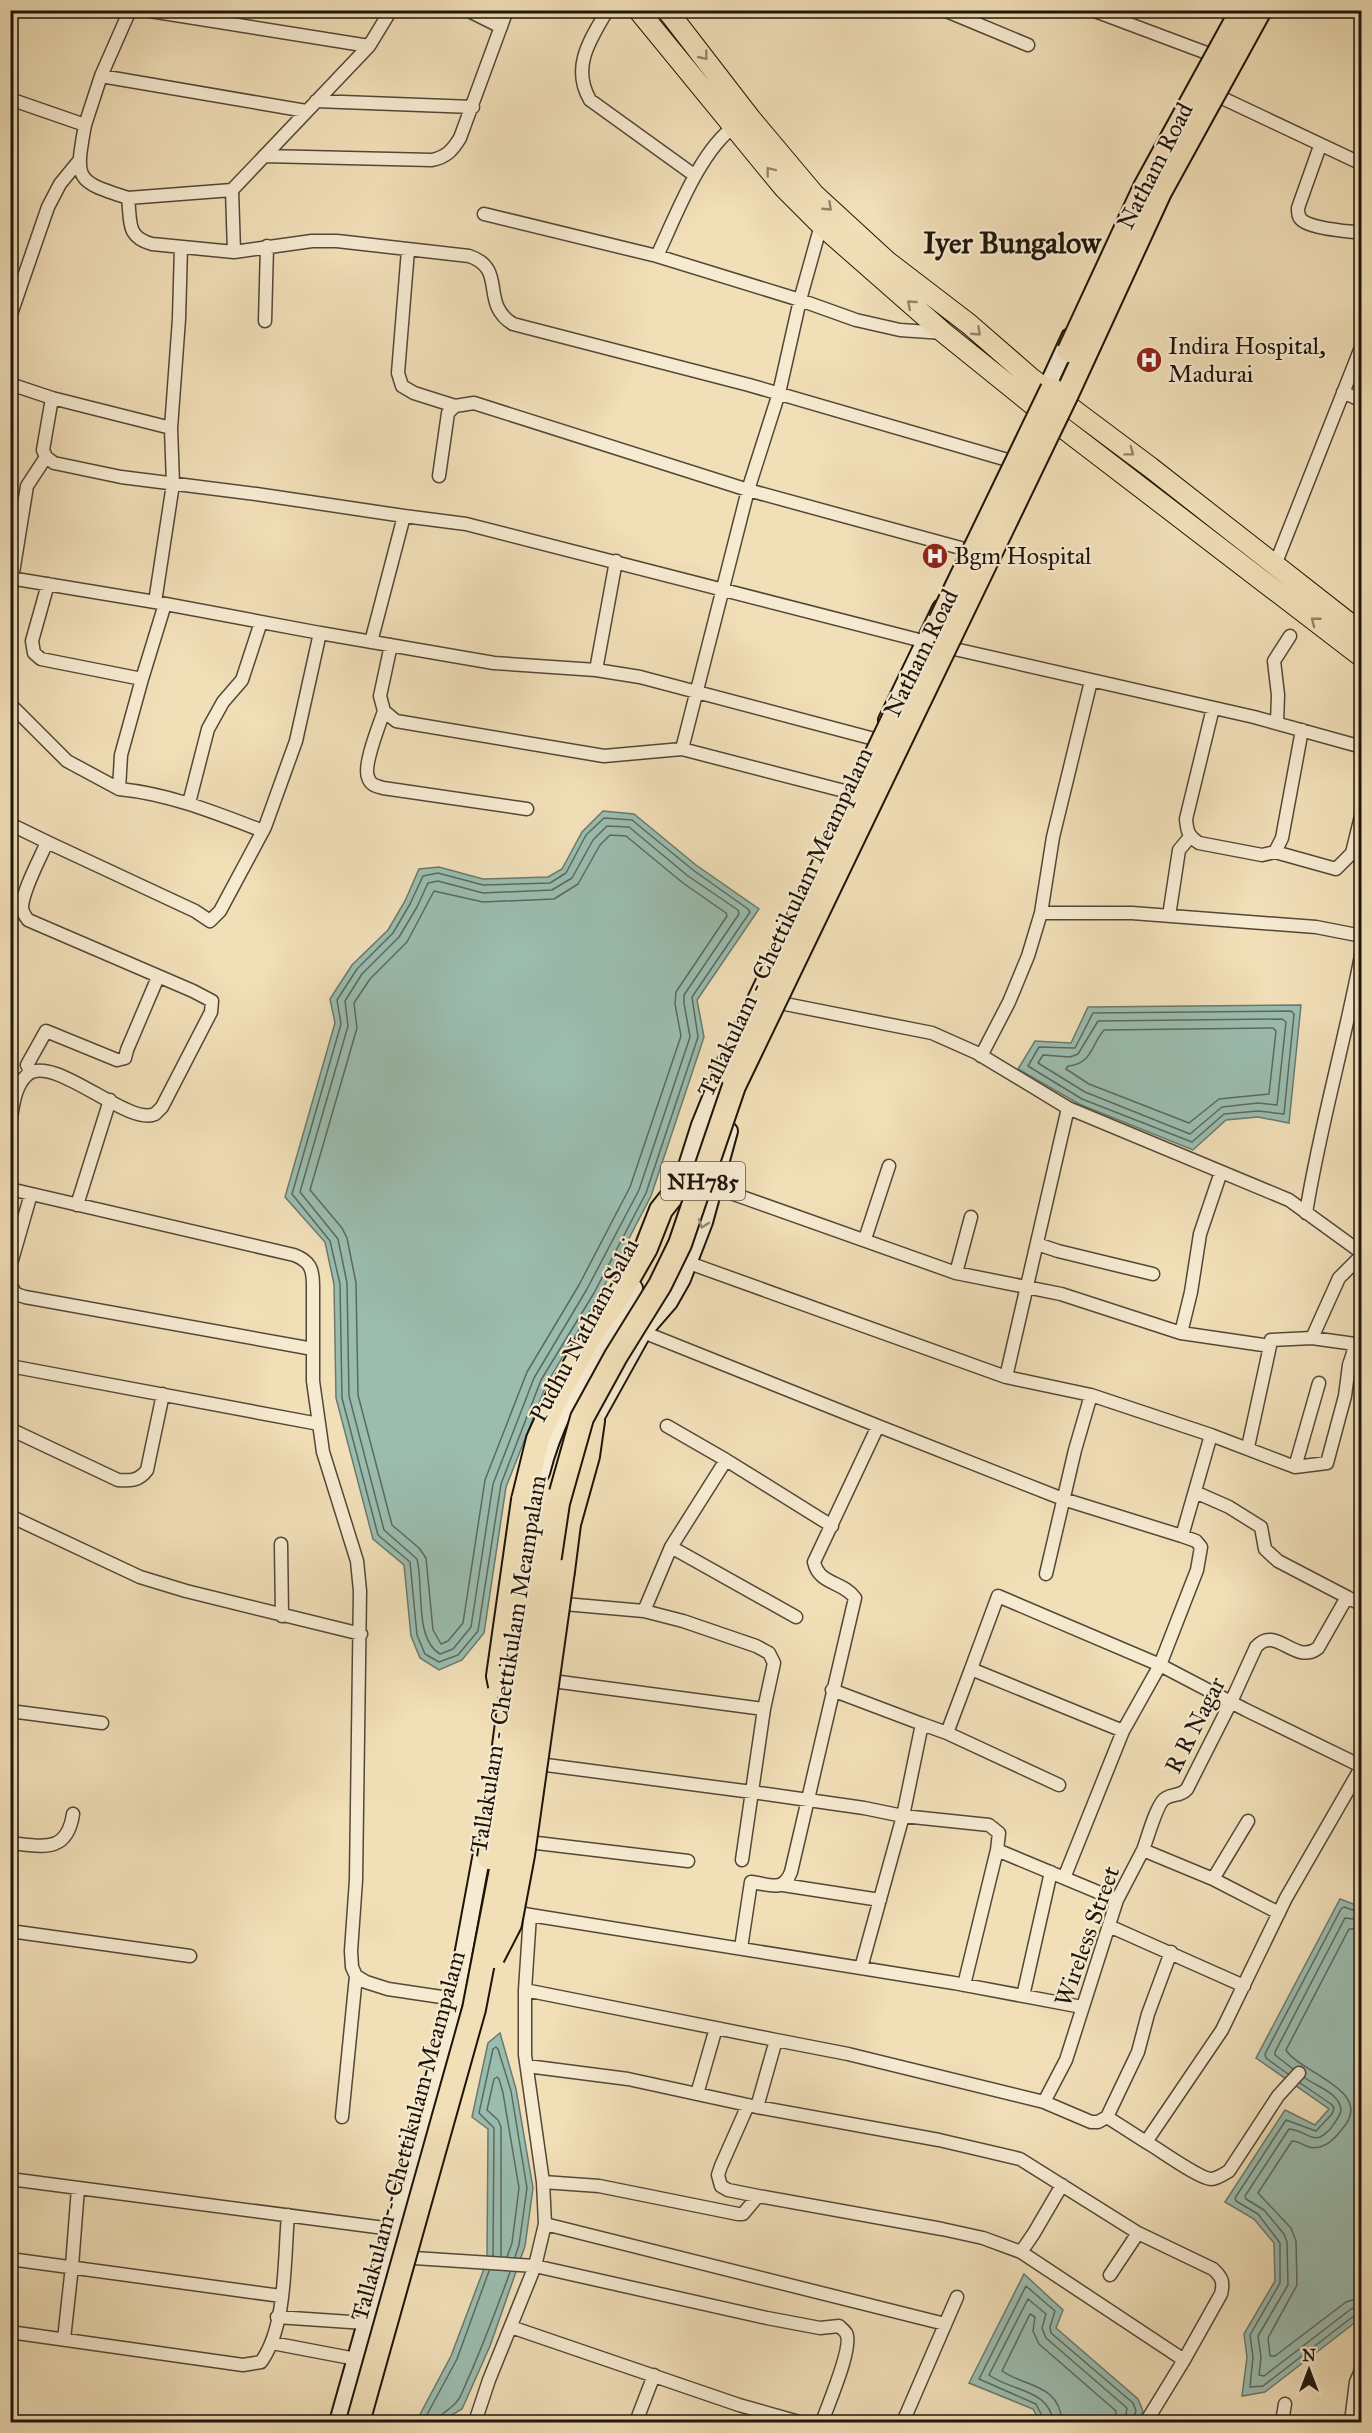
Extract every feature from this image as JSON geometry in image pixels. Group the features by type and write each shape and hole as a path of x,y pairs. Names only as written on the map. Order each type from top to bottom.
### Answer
{"highway":[{"name":"Tallakulam - Chettikulam Meampalam","path":"344,2422 461,2004 487,1876 533,1551 548,1480 566,1421 598,1360 638,1301 662,1256 681,1211 711,1113 739,1042 1053,387 1136,206 1242,10"},
{"name":"Tallakulam - Chettikulam Meampalam","path":"358,2422 479,1986 510,1823 558,1503 582,1418 670,1264 693,1207 734,1086 1067,394 1160,192 1260,10"},
{"path":"508,1719 498,1676 523,1500 538,1439 556,1399 592,1333 615,1302 646,1248 661,1210 681,1185"},
{"path":"479,1986 510,1924 523,1855 569,1524 588,1456 593,1421"}],"main road":[{"path":"638,10 784,188 821,225 944,333 1058,425 1362,657"},
{"path":"667,10 751,119 814,194 888,262 969,324 1046,390 1362,633"},
{"name":"Natham Road","path":"735,1041 1046,390 1137,193 1236,10"},
{"name":"Natham Road","path":"646,1330 669,1302 689,1263 748,1076 780,1003 1068,405 1165,194 1266,10"},
{"name":"Pudhu Natham Salai","path":"338,2422 455,1999 479,1874 499,1742 510,1641 524,1546 546,1453 564,1409 599,1346 622,1312 656,1249 681,1185 700,1125 735,1041"},
{"path":"368,2422 483,2005 505,1909 519,1840 563,1525 588,1431 646,1330"}],"street":[{"path":"130,10 101,76 85,125 78,162 80,174 86,182 128,198 232,190 369,46 390,10"},
{"path":"144,10 369,46"},
{"path":"467,10 501,27"},
{"path":"264,156 432,160 442,158 452,151 460,138 507,10"},
{"path":"944,10 1028,45"},
{"path":"1092,10 1212,55"},
{"path":"604,16 585,52 580,74 583,88 590,99 694,175"},
{"path":"101,76 306,111"},
{"path":"1218,96 1362,164"},
{"path":"10,99 85,125"},
{"path":"316,101 473,107"},
{"path":"657,256 694,175 727,131 735,126"},
{"path":"1320,146 1298,208 1298,216 1302,221 1312,225 1362,233"},
{"path":"10,317 48,207 60,184 78,162"},
{"path":"232,190 234,252"},
{"path":"128,198 132,232 139,241 234,252 312,241 337,242 469,256 482,261 490,272 497,309 504,319 513,324 779,393 1011,461"},
{"path":"484,214 657,256 800,300 856,320 900,330 944,333"},
{"path":"682,749 748,490 779,393 800,300 821,225"},
{"path":"119,789 121,755 160,603 173,484 171,428 179,319 181,246"},
{"path":"265,321 267,246"},
{"path":"408,250 398,373 402,386 414,393 455,406 474,403 748,490 968,550"},
{"path":"1275,565 1362,345"},
{"path":"10,384 52,398 171,428"},
{"path":"1342,392 1362,401"},
{"path":"52,398 44,437 46,457 27,486 11,578 494,663 596,670 639,677 696,690 878,740"},
{"path":"439,476 448,412 455,406"},
{"path":"46,457 54,463 68,467 121,477 466,524 950,648 1277,723 1362,747"},
{"path":"371,642 404,516"},
{"path":"596,670 616,561"},
{"path":"48,584 32,641 34,653 41,659 141,679"},
{"path":"189,803 208,729 223,702 242,680 261,622"},
{"path":"10,824 195,911 210,921 220,911 263,831 296,741 320,633"},
{"path":"1277,723 1278,695 1274,661 1290,636"},
{"path":"391,645 380,696 384,711 367,767 367,777 372,784 383,788 527,809"},
{"path":"981,1056 1009,1002 1028,956 1041,913 1053,837 1091,681"},
{"path":"10,704 67,761 119,789 139,791 189,803 263,831"},
{"path":"1213,708 1186,819 1190,837 1199,843 1262,855 1275,852 1335,870 1352,854 1362,812"},
{"path":"384,711 396,721 604,756 682,749 852,794"},
{"path":"1275,852 1282,838 1302,730"},
{"path":"1170,916 1179,850 1190,837"},
{"path":"10,1123 12,1102 19,1085 31,1072 45,1071 56,1073 134,1112 155,1114 162,1107 212,1012 212,1001 28,920 23,914 22,906 47,842"},
{"path":"1041,913 1098,912 1170,916 1316,927 1362,936"},
{"path":"1306,1213 1313,1170 1356,1016 1362,950"},
{"path":"31,1072 27,1065 46,1031 117,1060 125,1058 158,976"},
{"path":"755,998 932,1033 981,1056 1068,1108 1289,1200 1362,1254 1339,1278 1312,1338"},
{"path":"77,1205 110,1100"},
{"path":"1006,1377 1068,1108"},
{"path":"865,1239 889,1166"},
{"path":"1181,1333 1191,1292 1200,1234 1221,1172"},
{"path":"714,1187 956,1273 1061,1294 1181,1333 1270,1346"},
{"path":"10,1189 303,1258 313,1271 313,1381 323,1452 357,1561 361,1634 356,1880 351,1951 352,1967 356,1976 342,2117"},
{"path":"10,1267 31,1194"},
{"path":"956,1273 971,1217"},
{"path":"1037,1244 1153,1274"},
{"path":"689,1263 1006,1377 1091,1395 1248,1447 1295,1467 1327,1463 1345,1396 1348,1365 1359,1344 1312,1338 1271,1340 1248,1447"},
{"path":"10,1284 16,1294 25,1298 313,1349"},
{"path":"646,1330 878,1426 1063,1498 1196,1541 1201,1547 1200,1557 1160,1665 1124,1731 1064,1878"},
{"path":"10,1366 319,1424"},
{"path":"1295,1467 1319,1383"},
{"path":"10,1429 118,1480 135,1480 142,1477 147,1470 163,1394"},
{"path":"1046,1574 1063,1498 1091,1395"},
{"path":"667,1426 832,1526"},
{"path":"783,1885 791,1872 806,1799 855,1599 849,1590 824,1579 816,1572 814,1562 878,1426"},
{"path":"1182,1536 1211,1435"},
{"path":"644,1611 671,1547 726,1460"},
{"path":"1195,1492 1229,1507 1261,1527 1265,1549 1278,1561 1362,1605"},
{"path":"10,1516 140,1577 282,1616 361,1634"},
{"path":"281,1544 282,1616"},
{"path":"671,1547 796,1617"},
{"path":"947,1733 998,1596 1160,1665 1361,1766 1311,1852 1222,2030 1146,2142"},
{"name":"R R Nagar","path":"1143,1850 1161,1802 1168,1797 1180,1796 1187,1790 1256,1647 1262,1640 1269,1638 1300,1653 1312,1653 1318,1648 1347,1597"},
{"path":"552,1603 644,1611 683,1621 756,1646 769,1653 774,1663 764,1709 742,1860"},
{"path":"971,1669 1124,1731"},
{"path":"542,1679 764,1709"},
{"path":"832,1690 947,1733 1059,1785"},
{"path":"10,1711 102,1723"},
{"path":"861,1968 903,1816 922,1724"},
{"path":"530,1763 806,1799 903,1816 989,1825 999,1833 998,1850 964,1985"},
{"path":"10,1843 41,1846 54,1844 64,1839 70,1829 73,1814"},
{"path":"1213,1880 1248,1821"},
{"path":"519,1840 688,1861"},
{"path":"998,1850 1118,1900"},
{"name":"Wireless Street","path":"1044,2102 1066,2060 1118,1900 1143,1850 1213,1880 1279,1913"},
{"path":"1023,1996 1051,1872"},
{"path":"741,1948 751,1882 880,1900"},
{"path":"505,1909 530,1915 964,1985 1082,2007"},
{"path":"476,2422 489,2380 535,2266 545,2224 543,2182 524,2034 530,1915"},
{"path":"1109,1926 1244,1986"},
{"path":"10,1931 190,1956"},
{"path":"525,1990 848,2054 1044,2102 1090,2122 1098,2122 1107,2117 1138,2052 1148,2014 1171,1952"},
{"path":"356,1976 387,1989 455,1999"},
{"path":"697,2094 716,2028"},
{"path":"776,2040 752,2106 718,2175 721,2186 728,2190 758,2196 983,2238 1021,2253 1184,2360"},
{"path":"527,2066 628,2079 752,2106 939,2140 1005,2155 1032,2165 1138,2233 1213,2269 1221,2276 1223,2283 1221,2294 1146,2422"},
{"path":"1107,2117 1199,2174 1211,2179 1229,2171 1278,2096 1299,2073"},
{"path":"10,2179 392,2229"},
{"path":"543,2182 599,2186 738,2214 743,2214 758,2196"},
{"path":"1021,2253 1062,2185"},
{"path":"64,2339 78,2188"},
{"path":"10,2332 243,2365 261,2362 272,2343 281,2296 288,2215"},
{"path":"545,2224 945,2324"},
{"path":"1110,2275 1138,2233"},
{"path":"414,2258 535,2266 767,2318 820,2328 839,2326 846,2332 847,2347 822,2422"},
{"path":"10,2259 281,2296"},
{"path":"903,2422 957,2297"},
{"path":"277,2317 365,2324"},
{"path":"511,2328 654,2375 777,2420 799,2422"},
{"path":"272,2343 356,2358"},
{"path":"1351,2422 1356,2382 1362,2368"},
{"path":"636,2422 654,2375"},
{"path":"1282,2422 1285,2404"}],"water":[{"path":"603,811 634,814 696,865 759,909 697,1000 704,1037 651,1196 599,1296 547,1383 506,1487 484,1633 462,1660 439,1670 420,1658 411,1636 404,1565 373,1539 336,1398 334,1284 325,1242 285,1197 335,1023 330,999 352,965 388,930 405,901 419,869 439,867 483,879 548,877 562,869 582,832"},
{"path":"1301,1005 1289,1123 1258,1117 1226,1120 1193,1150 1079,1104 1018,1069 1035,1041 1071,1043 1088,1007"},
{"path":"1340,1899 1361,1907 1361,2318 1265,2392 1242,2396 1247,2357 1244,2334 1275,2281 1274,2243 1254,2219 1225,2202 1285,2110 1315,2125 1329,2109 1256,2058"},
{"path":"500,2033 516,2089 533,2188 525,2246 490,2346 462,2409 440,2422 416,2422 451,2356 485,2266 488,2129 472,2117 488,2043"},
{"path":"1024,2274 1063,2310 1056,2328 1138,2399 1143,2411 1137,2422 1040,2422 1033,2409 969,2383"}],"waterway":[{"path":"655,10 671,30"},
{"path":"930,308 1027,387"},
{"path":"1072,419 1078,429 1201,522"}],"place":[{"name":"Indira Hospital, Madurai","path":"1149,360"},
{"name":"Bgm Hospital","path":"935,556"}],"district":[{"name":"Iyer Bungalow","path":"1012,243"}]}
